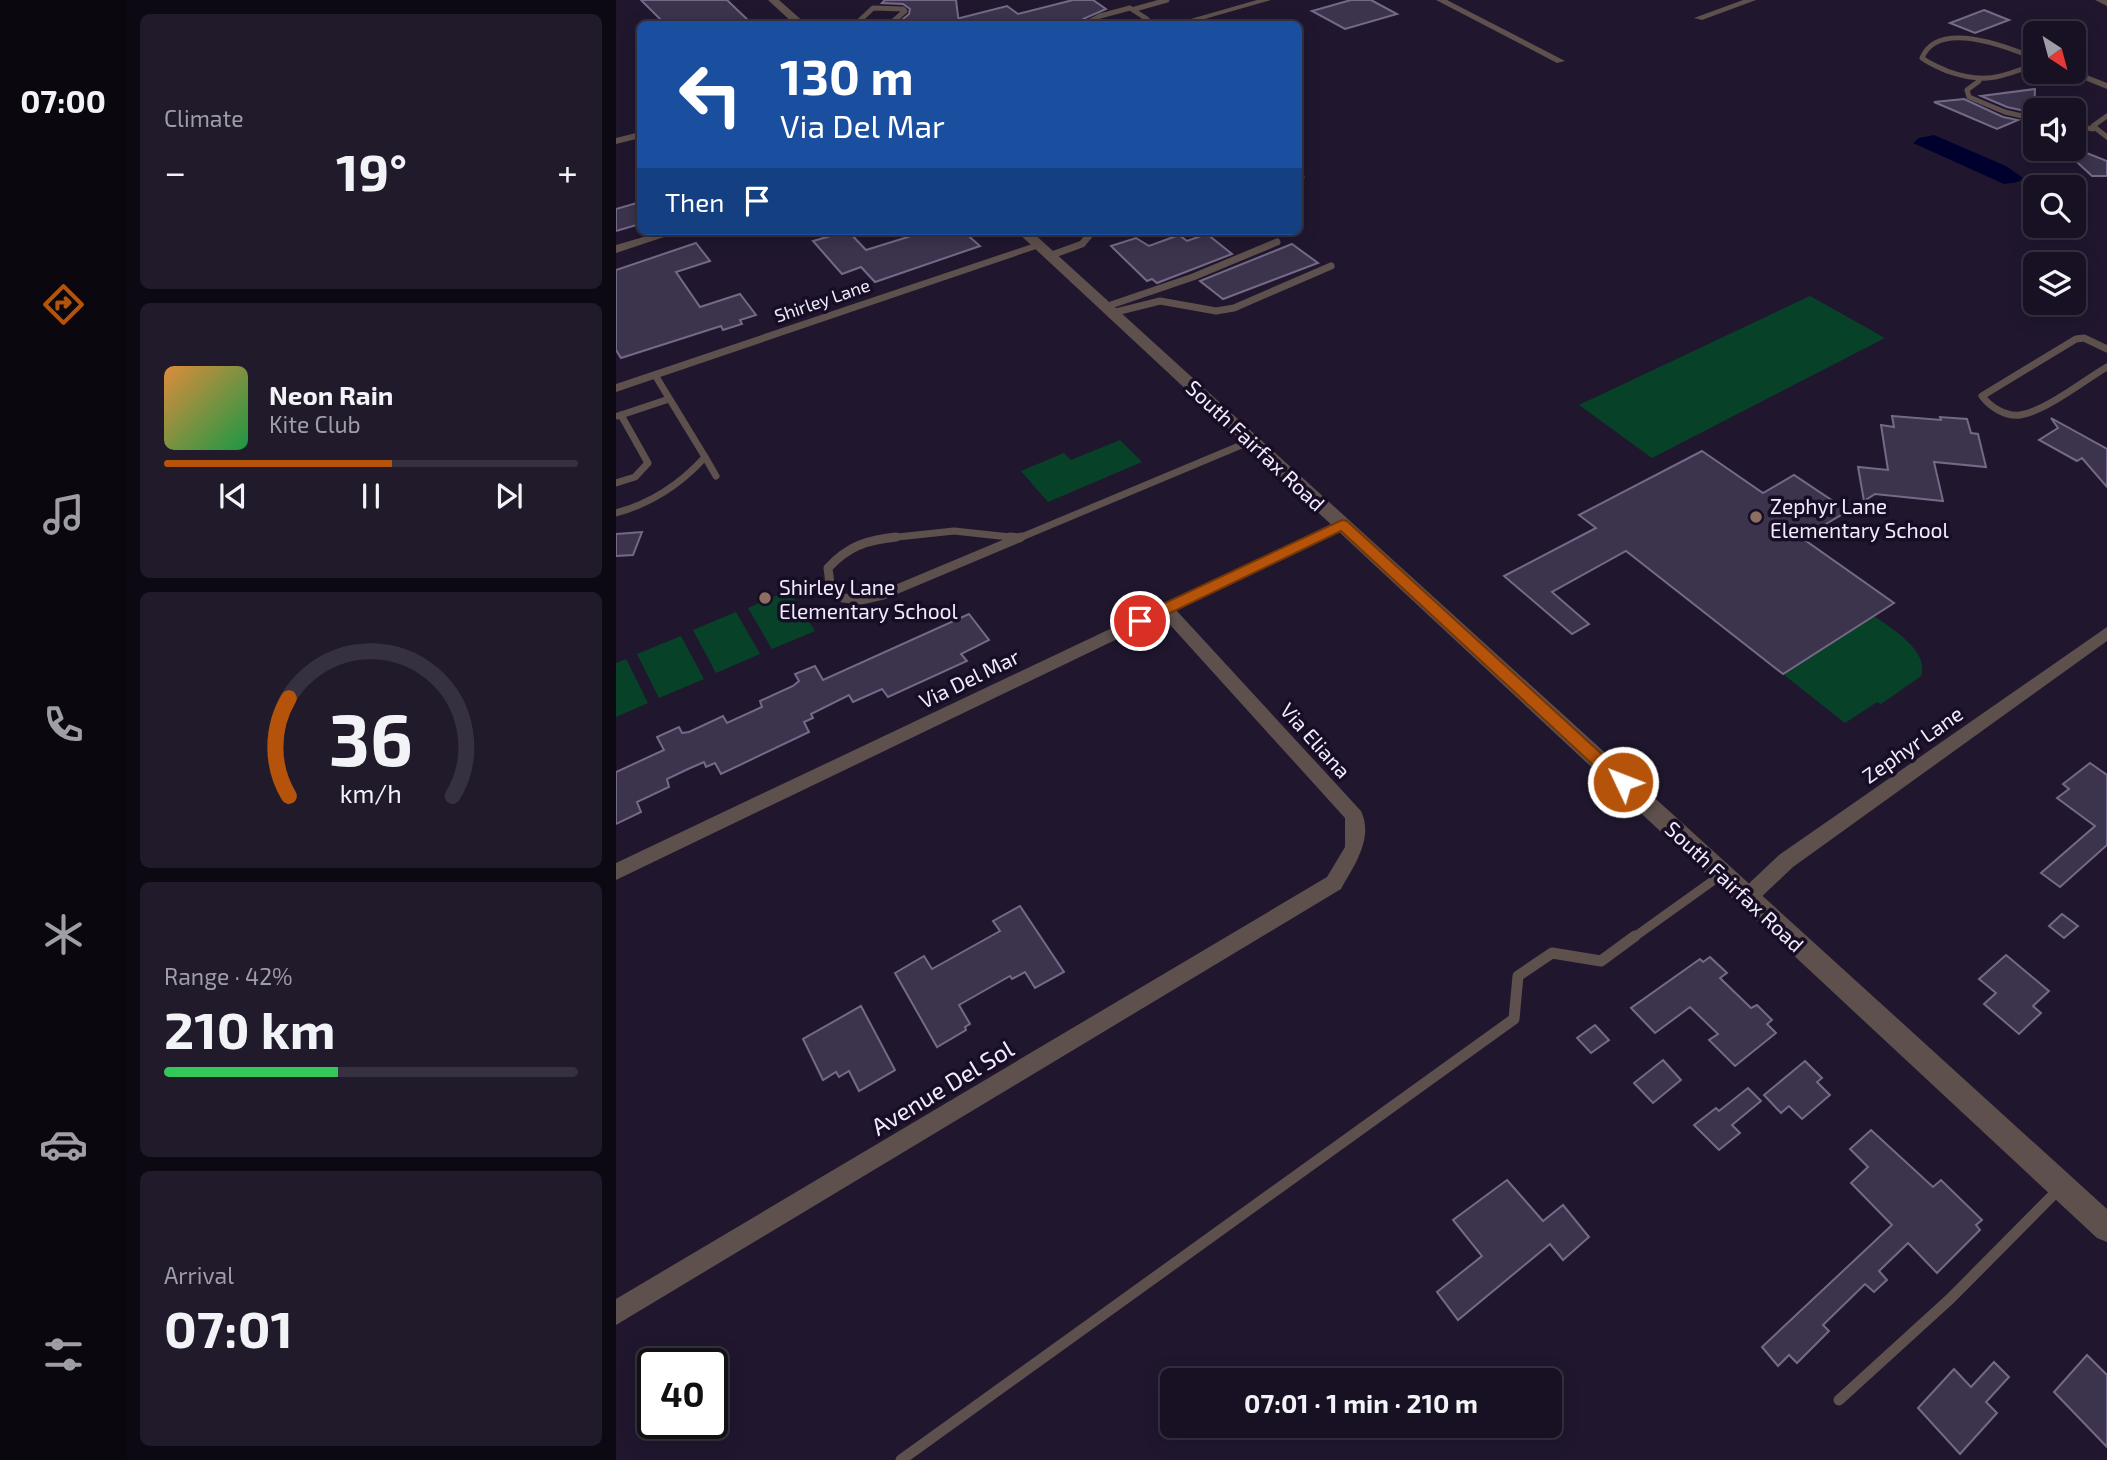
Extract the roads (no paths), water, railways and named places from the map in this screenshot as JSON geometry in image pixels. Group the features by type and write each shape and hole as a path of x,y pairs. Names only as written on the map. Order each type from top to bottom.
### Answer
{"street":[{"path":"773,0 797,21"},
{"path":"1189,21 1266,0"},
{"path":"1699,18 1752,0"},
{"path":"2099,0 2107,3"},
{"path":"1444,1 1560,61"},
{"path":"2086,78 2107,86"},
{"path":"616,141 637,136"},
{"path":"616,249 663,235"},
{"name":"South Fairfax Road","path":"1027,235 2107,1227"},
{"name":"Shirley Lane","path":"616,388 1044,251"},
{"name":"Via Del Mar","path":"616,872 1342,524"},
{"name":"Via Eliana","path":"1165,609 1354,816 1354,848 1334,883 1296,905"},
{"name":"Zephyr Lane","path":"1748,897 1786,861 2107,633"},
{"name":"Avenue Del Sol","path":"616,1313 1296,905"}],"lane":[{"path":"1091,21 1127,8 1135,9 1167,0"},
{"path":"859,21 873,8 903,9 905,11 893,21"},
{"path":"1135,9 1147,19 1143,21"},
{"path":"1979,81 1928,63 1922,58 1923,52 1941,42 1973,37 2023,53"},
{"path":"2023,69 2006,76 1979,81 1967,90 1969,97 2023,116"},
{"path":"2093,128 2094,123 2107,116"},
{"path":"2086,128 2093,128 2107,137"},
{"path":"1044,251 1082,244 1090,235"},
{"path":"1109,310 1277,242"},
{"path":"1109,310 1160,301 1216,311 1234,308 1331,266"},
{"path":"2107,349 2084,338 2076,339 1982,396 1988,403 2006,413 2023,414 2107,367"},
{"path":"655,375 716,476"},
{"path":"616,483 643,472 648,463 618,416 669,399"},
{"path":"1019,538 954,531 868,540 843,552 828,568 830,584 843,598 861,600 883,595 1251,441"},
{"path":"616,513 649,503 670,491 705,457"},
{"path":"901,1460 1514,1019 1518,976 1552,953 1601,961 1722,874"},
{"path":"1839,1400 1920,1330 2062,1186"}],"water":[{"path":"1934,135 2006,166 2023,178 2018,182 2004,184 1913,143 1919,138"}],"place":[{"name":"Zephyr Lane Elementary School","path":"1756,517"},
{"name":"Shirley Lane Elementary School","path":"765,598"}]}
